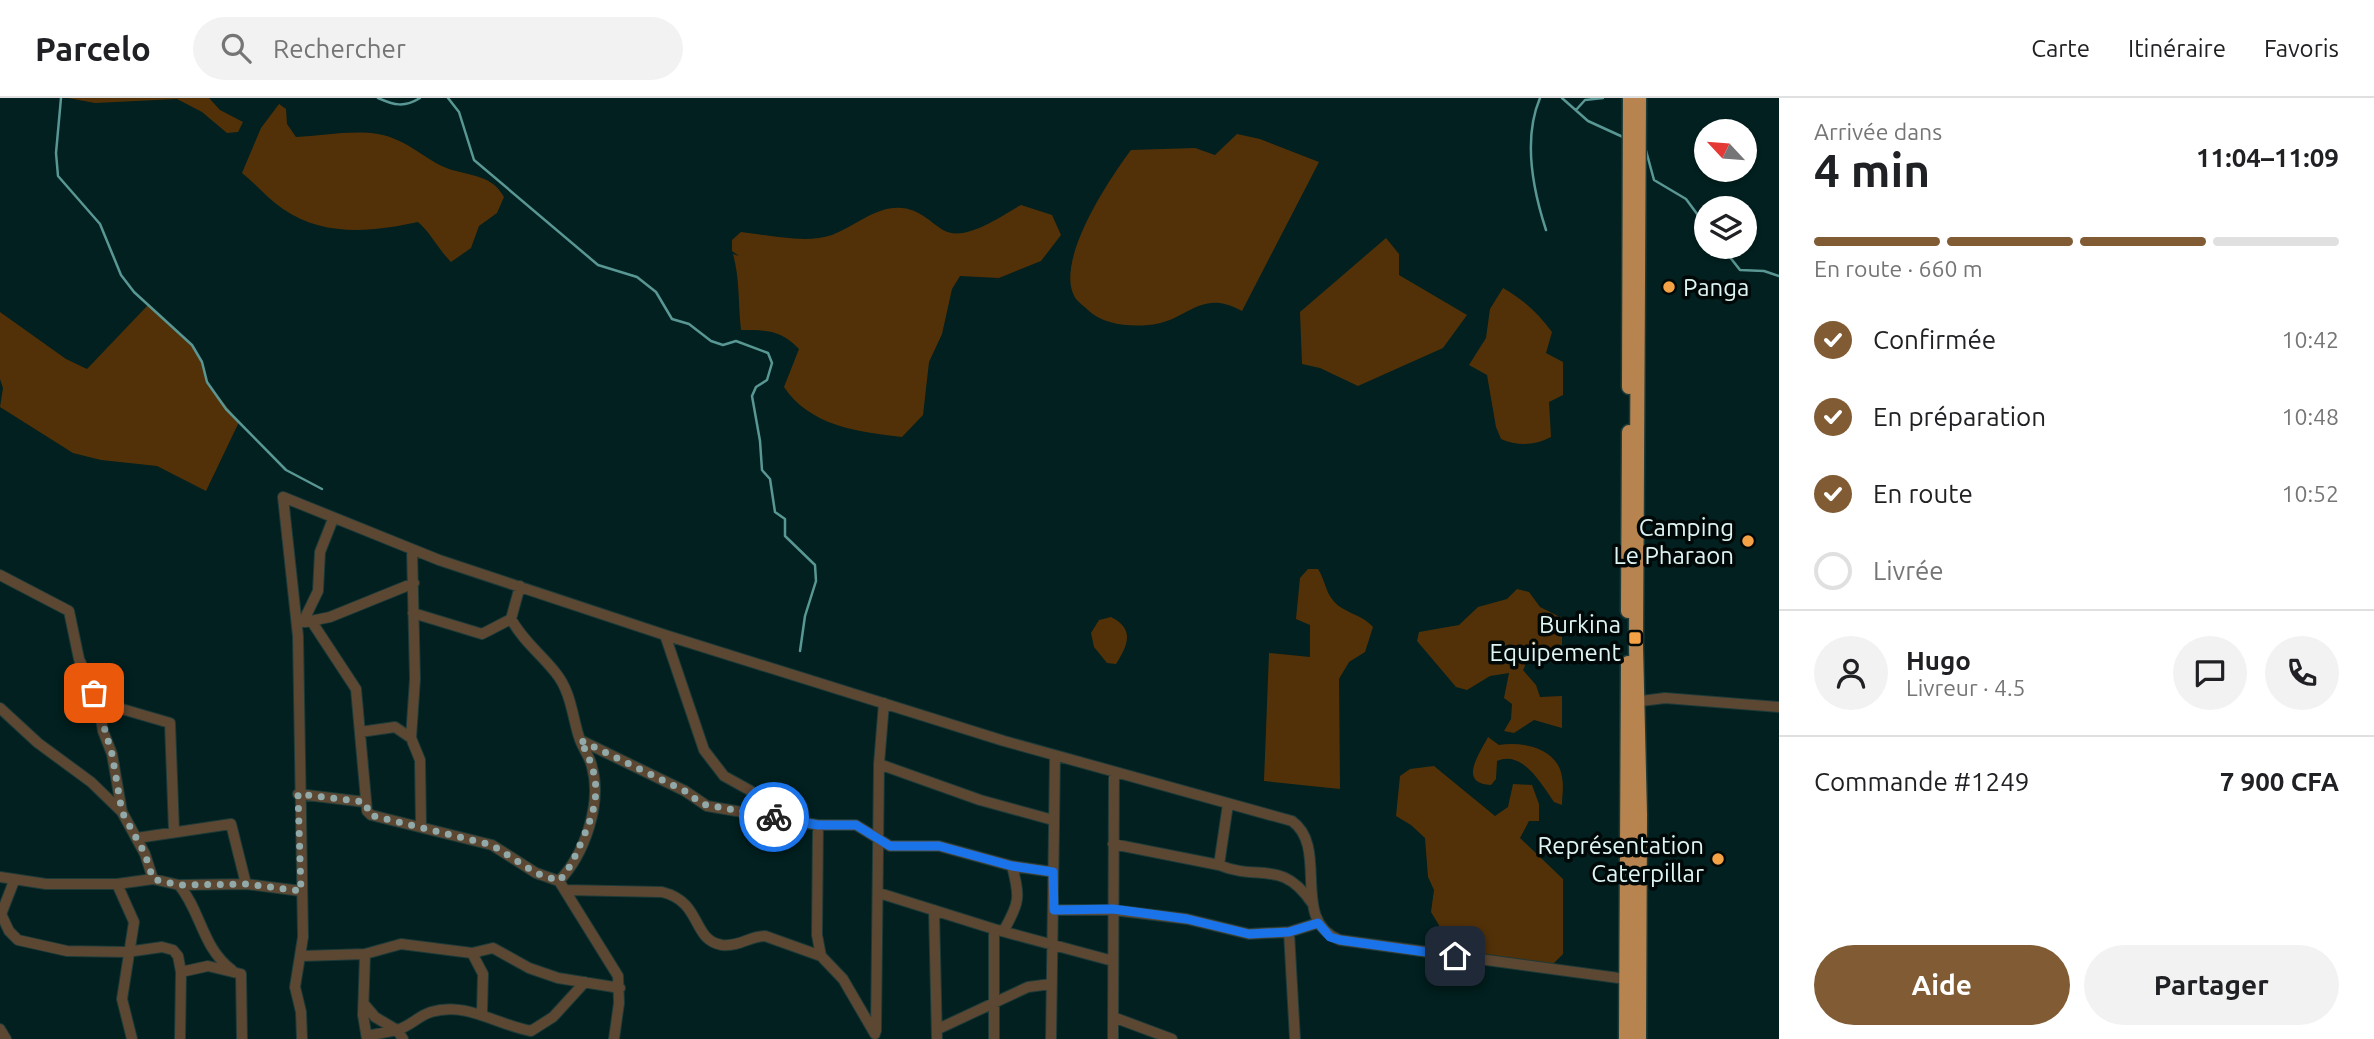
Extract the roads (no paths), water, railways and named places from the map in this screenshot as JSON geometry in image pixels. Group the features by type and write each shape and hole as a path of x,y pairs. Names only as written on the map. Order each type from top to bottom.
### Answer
{"highway":[{"path":"1626,1039 1641,150 1636,101"},
{"path":"1636,101 1633,702 1639,1039"}],"street":[{"path":"302,1039 302,1012 295,987 302,956 298,794 304,622 283,497 412,550 665,635 1055,756 1279,816 1300,828 1309,861 1312,904 1318,923 1330,937 1359,945 1626,979"},
{"path":"304,622 318,591 320,552 333,519"},
{"path":"412,550 415,690 411,738 420,760 421,827"},
{"path":"0,575 69,611 79,659 98,702 117,775 122,812"},
{"path":"304,622 414,583"},
{"path":"520,586 511,619 520,636 556,672 567,692 580,740 592,766 597,806 562,885"},
{"path":"413,613 482,634 511,619"},
{"path":"304,622 354,684 365,802 370,815 492,845 536,873 562,885 677,895 689,905 707,938 720,944 732,945 756,936 765,936 821,956 843,979 876,1036"},
{"path":"665,635 704,750 724,776 751,791 758,815"},
{"path":"1633,702 1682,699 1779,708"},
{"path":"98,702 170,723 174,831"},
{"path":"876,1036 879,764 884,703"},
{"path":"0,708 38,743 91,782 122,812 137,838 153,879"},
{"path":"360,732 396,727 411,738"},
{"path":"580,740 685,791 702,804 818,825 856,825 879,840 898,847 939,846 1012,866 1053,872"},
{"path":"1051,1039 1055,756"},
{"path":"879,764 980,800 1053,820"},
{"path":"1113,1039 1114,773"},
{"path":"298,794 365,802"},
{"path":"1219,865 1228,804"},
{"path":"137,838 231,824 246,884"},
{"path":"818,825 817,935 821,956"},
{"path":"1113,844 1281,874 1295,883 1312,904"},
{"path":"994,1039 999,930 1018,906 1019,893 1012,866"},
{"path":"0,877 14,881 117,884 153,879 178,885 246,884 301,891"},
{"path":"14,881 0,915 18,940 67,951 127,953 162,947 173,950 178,956 181,972 180,1039"},
{"path":"117,884 133,917 122,999 132,1039"},
{"path":"178,885 188,896 201,930 216,956 232,970"},
{"path":"562,885 614,967 620,988 614,1039"},
{"path":"879,893 1112,961"},
{"path":"1054,910 1113,909 1200,921 1249,934 1289,932 1318,923"},
{"path":"934,910 938,1034 1028,987 1051,984"},
{"path":"1289,932 1296,1039"},
{"path":"302,956 365,954 406,944 472,953 500,949 529,968 620,988"},
{"path":"472,953 483,974 482,1013"},
{"path":"365,954 364,1004 367,1037 400,1034 428,1012 443,1009 482,1013 505,1024 531,1031 553,1017 585,982"},
{"path":"181,972 208,966 221,971 238,971 242,978 242,1039"},
{"path":"364,1004 375,1017 400,1034"},
{"path":"1113,1017 1172,1039"}],"waterway":[{"path":"61,98 56,153 58,176 100,224 121,275 134,292 192,345 202,362 207,382 226,409 286,470 322,489"},
{"path":"378,98 399,104 420,98"},
{"path":"448,98 459,112 474,160 598,265 637,277 656,292 672,319 689,324 711,341 723,345 736,341 768,353 772,363 767,380 756,387 752,396 762,470 770,479 775,512 785,519 785,536 815,565 816,581 805,616 800,651"},
{"path":"1540,98 1531,147 1537,198 1546,230"},
{"path":"1562,98 1588,121 1623,137"},
{"path":"1576,110 1585,100 1603,98"},
{"path":"1645,147 1654,180 1686,199 1694,210"},
{"path":"1731,259 1740,270 1764,271 1779,276"}],"place":[{"name":"Panga","path":"1669,287"},
{"name":"Camping Le Pharaon","path":"1748,541"},
{"name":"Burkina Equipement","path":"1635,638"},
{"name":"Représentation Caterpillar","path":"1718,859"}]}
